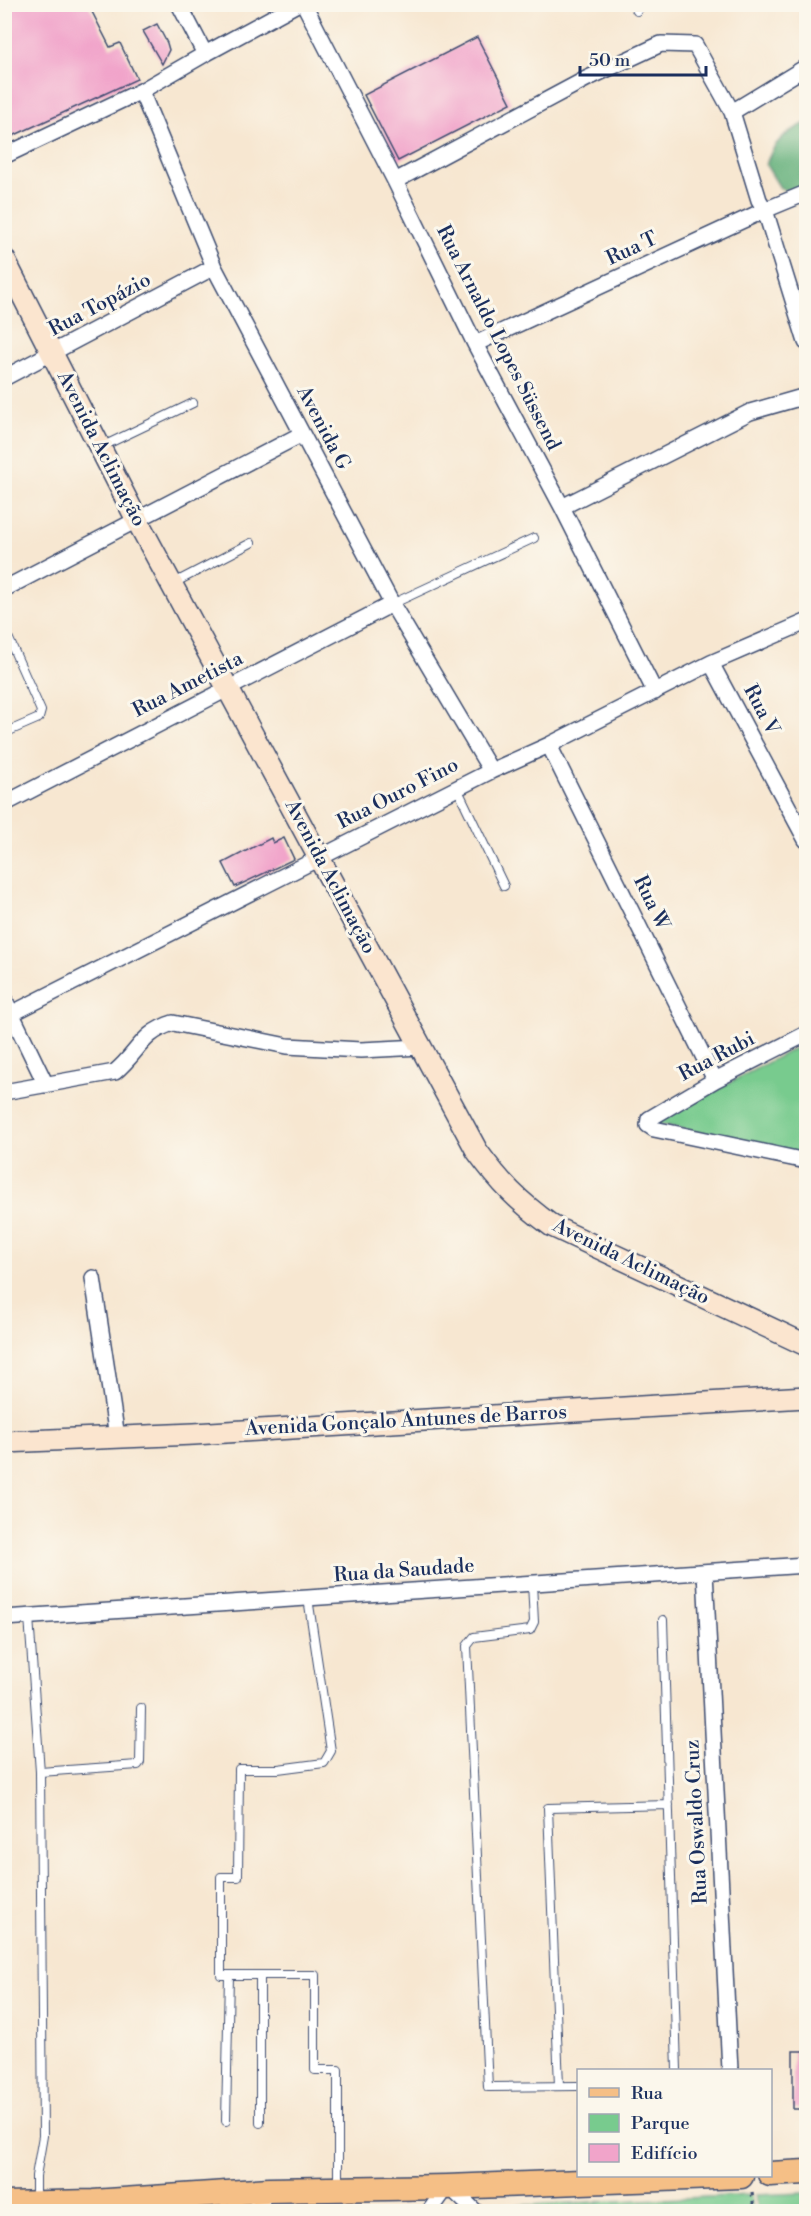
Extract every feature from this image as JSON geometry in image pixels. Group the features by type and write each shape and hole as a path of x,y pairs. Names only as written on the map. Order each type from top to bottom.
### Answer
{"main road":[{"path":"772,2174 807,2172"},
{"path":"4,2204 36,2203 97,2207 269,2190 741,2180"}],"street":[{"path":"179,4 205,54"},
{"path":"4,156 141,92 297,4"},
{"name":"Rua Arnaldo Lopes Süssend","path":"304,4 475,344 562,507 655,692"},
{"path":"395,181 586,79 661,44 695,45 732,112 759,200 765,210 805,334"},
{"path":"732,112 807,67"},
{"name":"Avenida G","path":"141,92 214,267 392,604 491,771"},
{"name":"Rua T","path":"475,344 765,210 807,193"},
{"name":"Avenida Aclimação","path":"4,259 226,689 320,857 477,1151 497,1179 521,1203 552,1226 807,1345"},
{"name":"Rua Topázio","path":"4,378 214,267"},
{"path":"562,507 750,412 807,396"},
{"path":"4,590 138,522 302,434"},
{"name":"Rua Ametista","path":"4,804 392,604"},
{"name":"Rua Ouro Fino","path":"13,1013 491,771 549,745 711,663 807,622"},
{"name":"Rua V","path":"711,663 802,820 807,840"},
{"name":"Rua W","path":"549,745 715,1080"},
{"path":"4,998 46,1085"},
{"path":"4,1092 115,1072 129,1060 150,1033 173,1023 287,1046 361,1050 421,1047"},
{"name":"Rua Rubi","path":"807,1034 715,1080 649,1119 648,1125 654,1129 807,1161"},
{"path":"93,1278 117,1437"},
{"name":"Avenida Gonçalo Antunes de Barros","path":"4,1442 194,1434 807,1396"},
{"name":"Rua da Saudade","path":"4,1618 807,1565"},
{"name":"Rua Oswaldo Cruz","path":"705,1572 730,2069"},
{"path":"429,2211 448,2187 476,2211"},
{"path":"253,2211 269,2190"}],"lane":[{"path":"4,334 4,341"},
{"path":"100,447 193,403"},
{"path":"392,604 534,538"},
{"path":"171,584 251,543"},
{"path":"4,628 41,711 39,718 9,731"},
{"path":"457,788 504,886"},
{"path":"532,1583 534,1622 530,1630 474,1637 467,1646 488,2087 577,2086"},
{"path":"308,1598 331,1750 324,1763 278,1769 239,1769 238,1877 221,1877 221,1975 315,1975 315,2070 338,2070 338,2189"},
{"path":"29,1617 40,1772 43,2136 36,2176 36,2203"},
{"path":"663,1620 677,2069"},
{"path":"40,1772 138,1765 140,1762 141,1708"},
{"path":"559,2086 548,1808 669,1805"},
{"path":"226,2121 229,1975"},
{"path":"260,1975 260,2123"}],"path":[{"path":"741,2180 754,2211"}],"green space":[{"path":"806,123 806,190 794,194 780,188 766,165 776,144"},
{"path":"806,1042 806,1156 654,1123"},
{"path":"806,2193 806,2211 758,2211 756,2195"},
{"path":"751,2195 753,2211 490,2212 485,2207"}],"building":[{"path":"4,4 88,4 110,47 120,43 137,79 4,140"},
{"path":"157,24 169,50 162,64 143,31"},
{"path":"477,37 511,103 398,161 364,95"},
{"path":"271,838 273,843 284,838 294,859 235,887 223,863"},
{"path":"793,2051 807,2051 807,2109 793,2109"}]}
